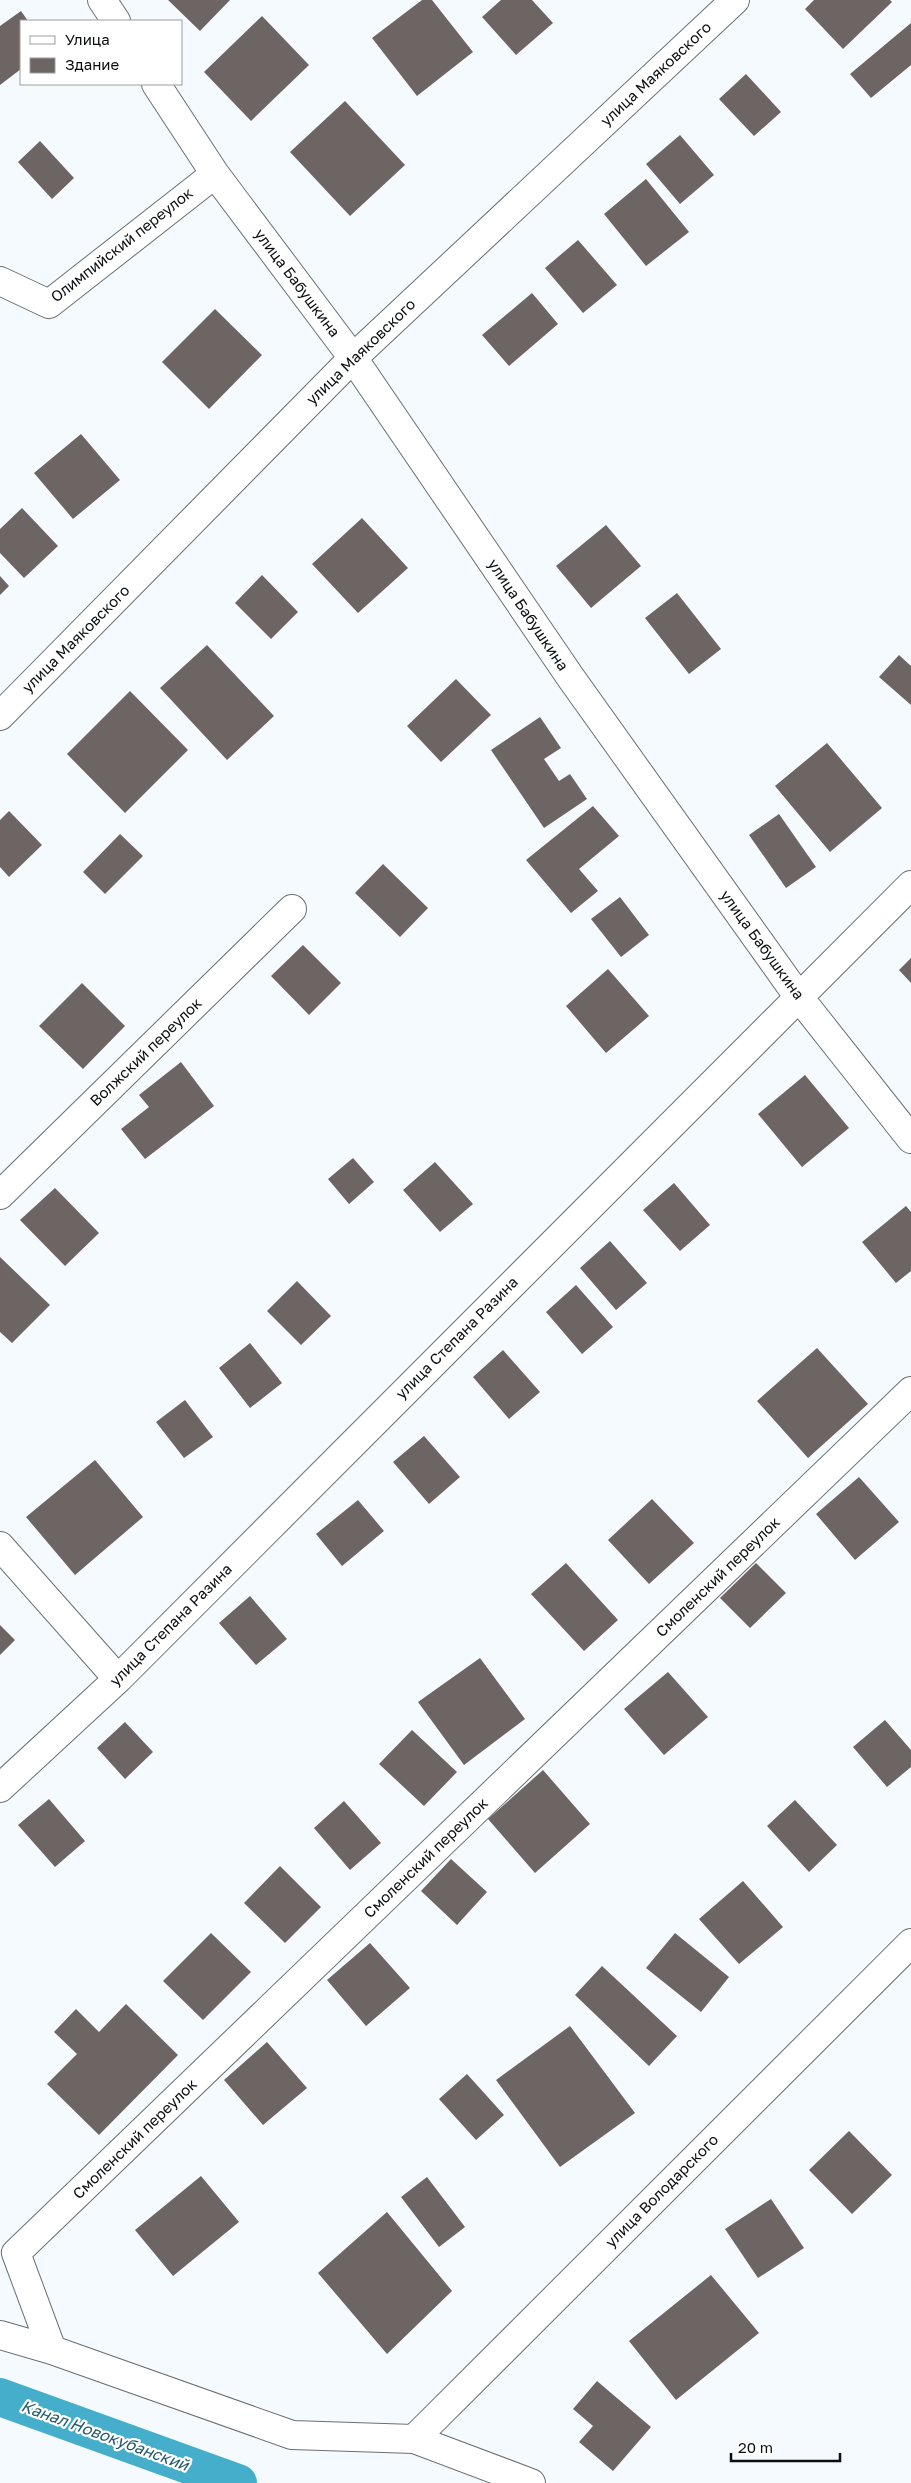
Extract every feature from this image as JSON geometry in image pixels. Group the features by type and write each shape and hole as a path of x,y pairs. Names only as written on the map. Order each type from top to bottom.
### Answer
{"street":[{"path":"102,0 115,20"},
{"name":"улица Маяковского","path":"0,716 354,358 735,0"},
{"name":"улица Бабушкина","path":"157,85 215,174 354,358 571,678 798,996 911,1138"},
{"name":"Олимпийский переулок","path":"0,281 49,304 215,174"},
{"name":"улица Степана Разина","path":"0,1788 118,1679 798,996 911,885"},
{"name":"Волжский переулок","path":"0,1195 292,909"},
{"name":"Смоленский переулок","path":"52,2350 16,2253 911,1391"},
{"path":"0,1546 118,1679"},
{"name":"улица Володарского","path":"414,2439 911,1943"},
{"path":"0,2335 52,2350 292,2435 414,2439 531,2483"}],"building":[{"path":"168,0 230,0 200,31"},
{"path":"422,0 432,0 473,52 417,96 372,38"},
{"path":"501,0 532,0 553,23 516,55 482,17"},
{"path":"814,0 890,0 892,2 843,49 805,9"},
{"path":"21,11 27,20 20,20 20,70 0,85 0,26"},
{"path":"262,16 309,65 251,121 204,72"},
{"path":"911,23 911,65 871,98 850,74"},
{"path":"746,74 781,112 754,136 719,99"},
{"path":"345,101 405,165 350,216 290,152"},
{"path":"680,135 714,175 680,204 646,164"},
{"path":"40,141 74,178 52,199 18,162"},
{"path":"646,179 689,232 646,266 604,214"},
{"path":"578,240 617,285 583,313 545,268"},
{"path":"532,293 558,324 509,366 482,335"},
{"path":"215,309 262,355 209,409 162,362"},
{"path":"81,434 120,480 73,519 34,473"},
{"path":"22,508 58,546 24,578 0,553 0,529"},
{"path":"362,518 408,568 358,613 312,564"},
{"path":"606,525 641,566 591,608 556,566"},
{"path":"262,575 298,612 271,639 235,603"},
{"path":"0,576 9,586 0,595"},
{"path":"677,593 721,649 689,674 645,618"},
{"path":"207,645 274,716 227,760 160,688"},
{"path":"899,655 911,666 911,705 879,677"},
{"path":"456,679 491,715 441,762 407,726"},
{"path":"130,691 188,750 125,813 67,754"},
{"path":"540,717 561,748 544,759 559,781 570,774 587,799 544,828 491,750"},
{"path":"827,743 882,808 830,852 775,786"},
{"path":"593,806 619,836 579,869 598,891 571,913 526,860"},
{"path":"9,811 42,845 9,877 0,867 0,820"},
{"path":"779,814 816,867 786,888 749,835"},
{"path":"120,834 143,856 105,894 83,872"},
{"path":"383,864 428,908 400,937 355,893"},
{"path":"620,897 649,935 621,957 591,919"},
{"path":"303,945 341,983 309,1015 271,976"},
{"path":"911,958 911,983 899,970"},
{"path":"608,969 649,1016 606,1053 566,1006"},
{"path":"82,983 125,1026 83,1069 39,1026"},
{"path":"181,1062 214,1106 145,1159 121,1129 149,1107 139,1095"},
{"path":"805,1075 849,1128 802,1167 758,1114"},
{"path":"353,1158 374,1182 349,1204 328,1179"},
{"path":"435,1162 473,1204 440,1232 403,1190"},
{"path":"674,1183 710,1225 680,1251 643,1210"},
{"path":"55,1188 99,1233 65,1266 20,1220"},
{"path":"906,1206 911,1212 911,1271 896,1283 862,1242"},
{"path":"610,1241 647,1283 616,1310 580,1268"},
{"path":"0,1257 50,1305 12,1343 0,1332"},
{"path":"297,1281 331,1316 301,1345 267,1311"},
{"path":"576,1285 613,1327 582,1354 546,1312"},
{"path":"250,1343 282,1383 250,1408 219,1368"},
{"path":"817,1348 868,1404 808,1458 757,1401"},
{"path":"503,1350 540,1392 509,1419 473,1377"},
{"path":"185,1400 213,1437 184,1458 156,1422"},
{"path":"424,1436 460,1477 429,1504 393,1462"},
{"path":"95,1460 143,1517 75,1575 26,1517"},
{"path":"859,1477 899,1522 855,1560 816,1514"},
{"path":"652,1499 694,1543 649,1584 608,1540"},
{"path":"358,1500 384,1531 342,1566 316,1534"},
{"path":"566,1563 618,1620 584,1651 531,1594"},
{"path":"756,1563 786,1593 750,1628 720,1598"},
{"path":"250,1596 287,1639 256,1665 219,1623"},
{"path":"0,1625 15,1640 0,1655"},
{"path":"480,1658 525,1719 464,1765 418,1702"},
{"path":"668,1672 708,1717 664,1755 624,1709"},
{"path":"885,1720 911,1750 911,1767 887,1787 853,1747"},
{"path":"125,1722 153,1752 125,1779 97,1748"},
{"path":"412,1730 457,1772 424,1806 379,1764"},
{"path":"543,1770 590,1824 535,1873 488,1819"},
{"path":"49,1799 85,1841 55,1867 18,1825"},
{"path":"795,1800 837,1845 809,1872 767,1826"},
{"path":"344,1801 381,1843 350,1870 314,1828"},
{"path":"451,1859 487,1892 457,1925 421,1891"},
{"path":"280,1866 321,1907 285,1943 244,1903"},
{"path":"743,1881 783,1927 739,1964 699,1919"},
{"path":"211,1933 251,1972 203,2020 163,1981"},
{"path":"675,1933 729,1977 701,2012 646,1968"},
{"path":"370,1943 410,1988 366,2026 327,1980"},
{"path":"602,1966 677,2036 649,2066 575,1995"},
{"path":"126,2004 178,2055 99,2135 47,2084 77,2054 54,2032 76,2009 99,2032"},
{"path":"570,2026 635,2113 560,2167 496,2080"},
{"path":"267,2042 307,2088 263,2125 224,2080"},
{"path":"467,2074 504,2115 476,2140 439,2099"},
{"path":"849,2131 892,2175 852,2214 809,2170"},
{"path":"201,2176 239,2222 173,2276 135,2230"},
{"path":"427,2177 465,2227 439,2247 401,2197"},
{"path":"771,2199 804,2248 758,2278 725,2229"},
{"path":"387,2212 452,2291 387,2354 318,2273"},
{"path":"711,2275 759,2333 676,2400 629,2341"},
{"path":"597,2381 651,2427 613,2471 579,2442 593,2426 573,2409"}],"waterway":[{"name":"Канал Новокубанский","path":"0,2397 238,2483"}]}
